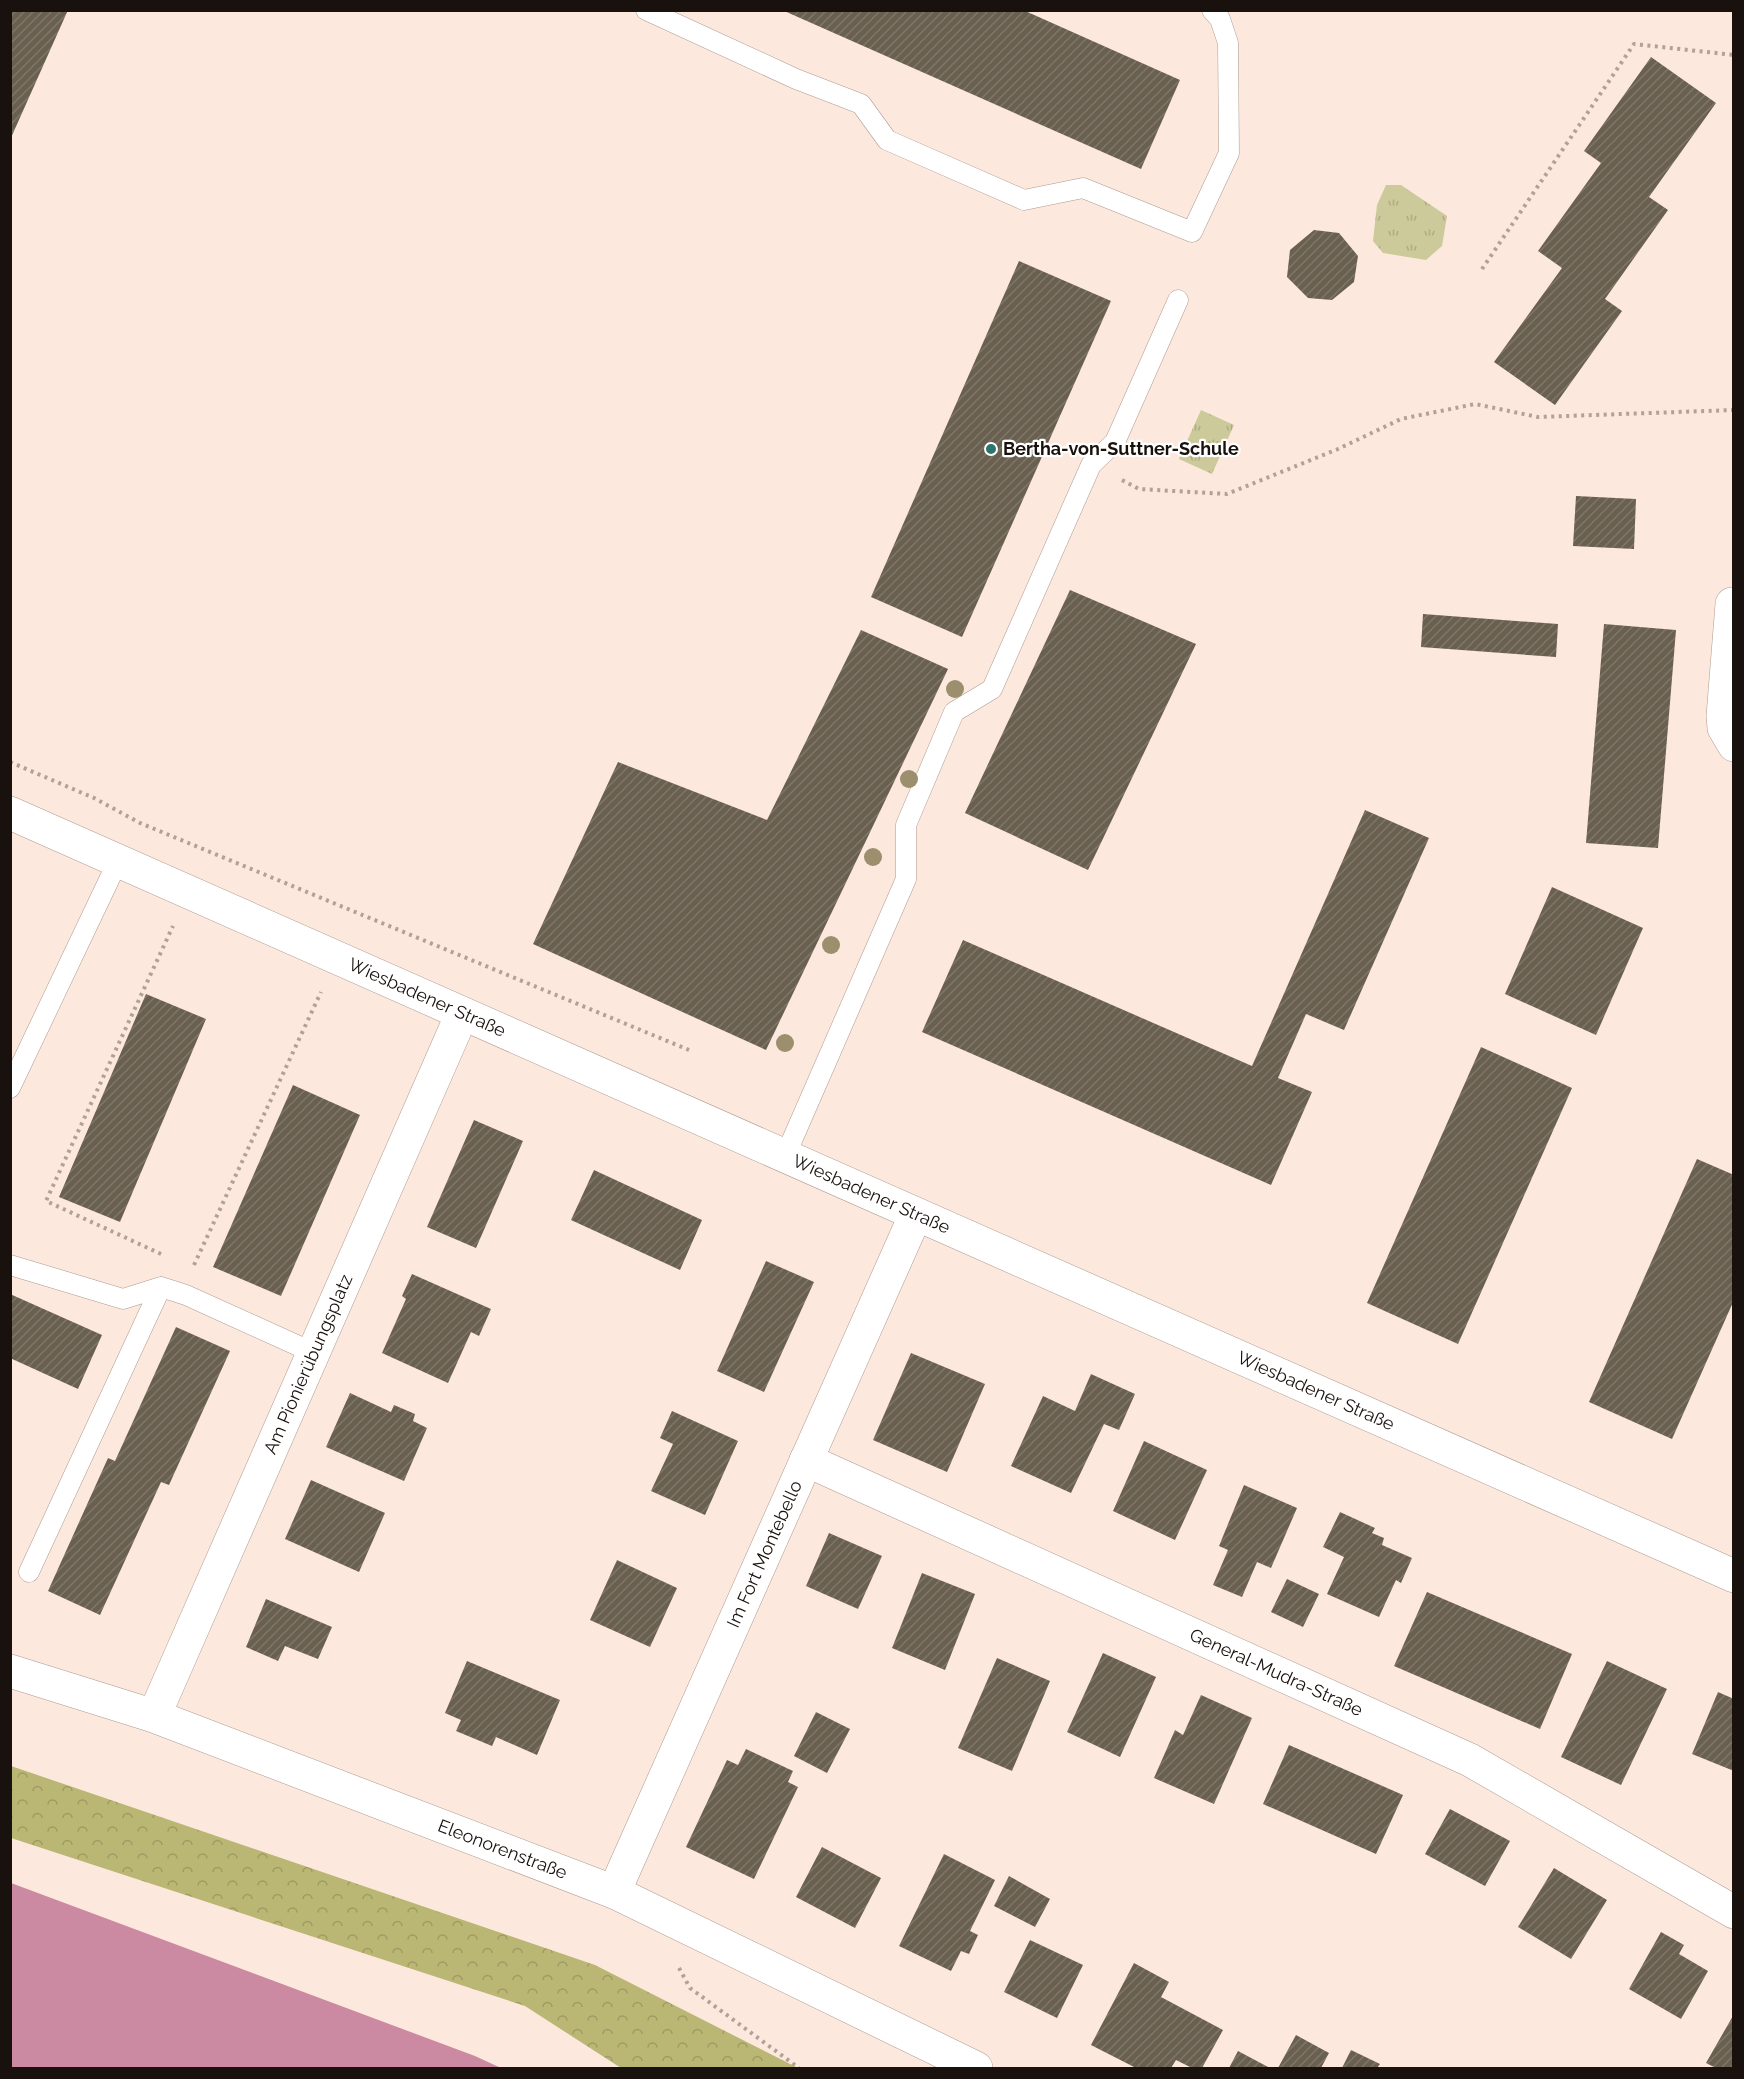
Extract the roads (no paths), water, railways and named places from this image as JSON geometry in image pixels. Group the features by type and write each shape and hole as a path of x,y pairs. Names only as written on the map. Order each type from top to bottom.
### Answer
{"street":[{"path":"1733,598 1723,716 1724,728 1734,745"},
{"name":"Wiesbadener Straße","path":"10,813 462,1014 786,1154 916,1214 1734,1576"},
{"name":"Am Pionierübungsplatz","path":"154,1716 462,1014"},
{"name":"Im Fort Montebello","path":"614,1892 916,1214"},
{"name":"General-Mudra-Straße","path":"806,1460 1470,1760 1734,1912"},
{"name":"Eleonorenstraße","path":"10,1671 154,1716 614,1892 976,2068"}],"lane":[{"path":"646,10 786,74 861,104 886,140 1024,200 1083,188 1192,232 1229,153 1228,43 1220,19 1212,10"},
{"path":"786,1154 906,879 906,825 954,712 992,689 1091,465 1115,442 1178,300"},
{"path":"10,1088 118,861"},
{"path":"10,1265 123,1299 161,1287 186,1295 314,1353"},
{"path":"30,1572 161,1287"}],"place":[{"name":"Bertha-von-Suttner-Schule","path":"991,449"}]}
